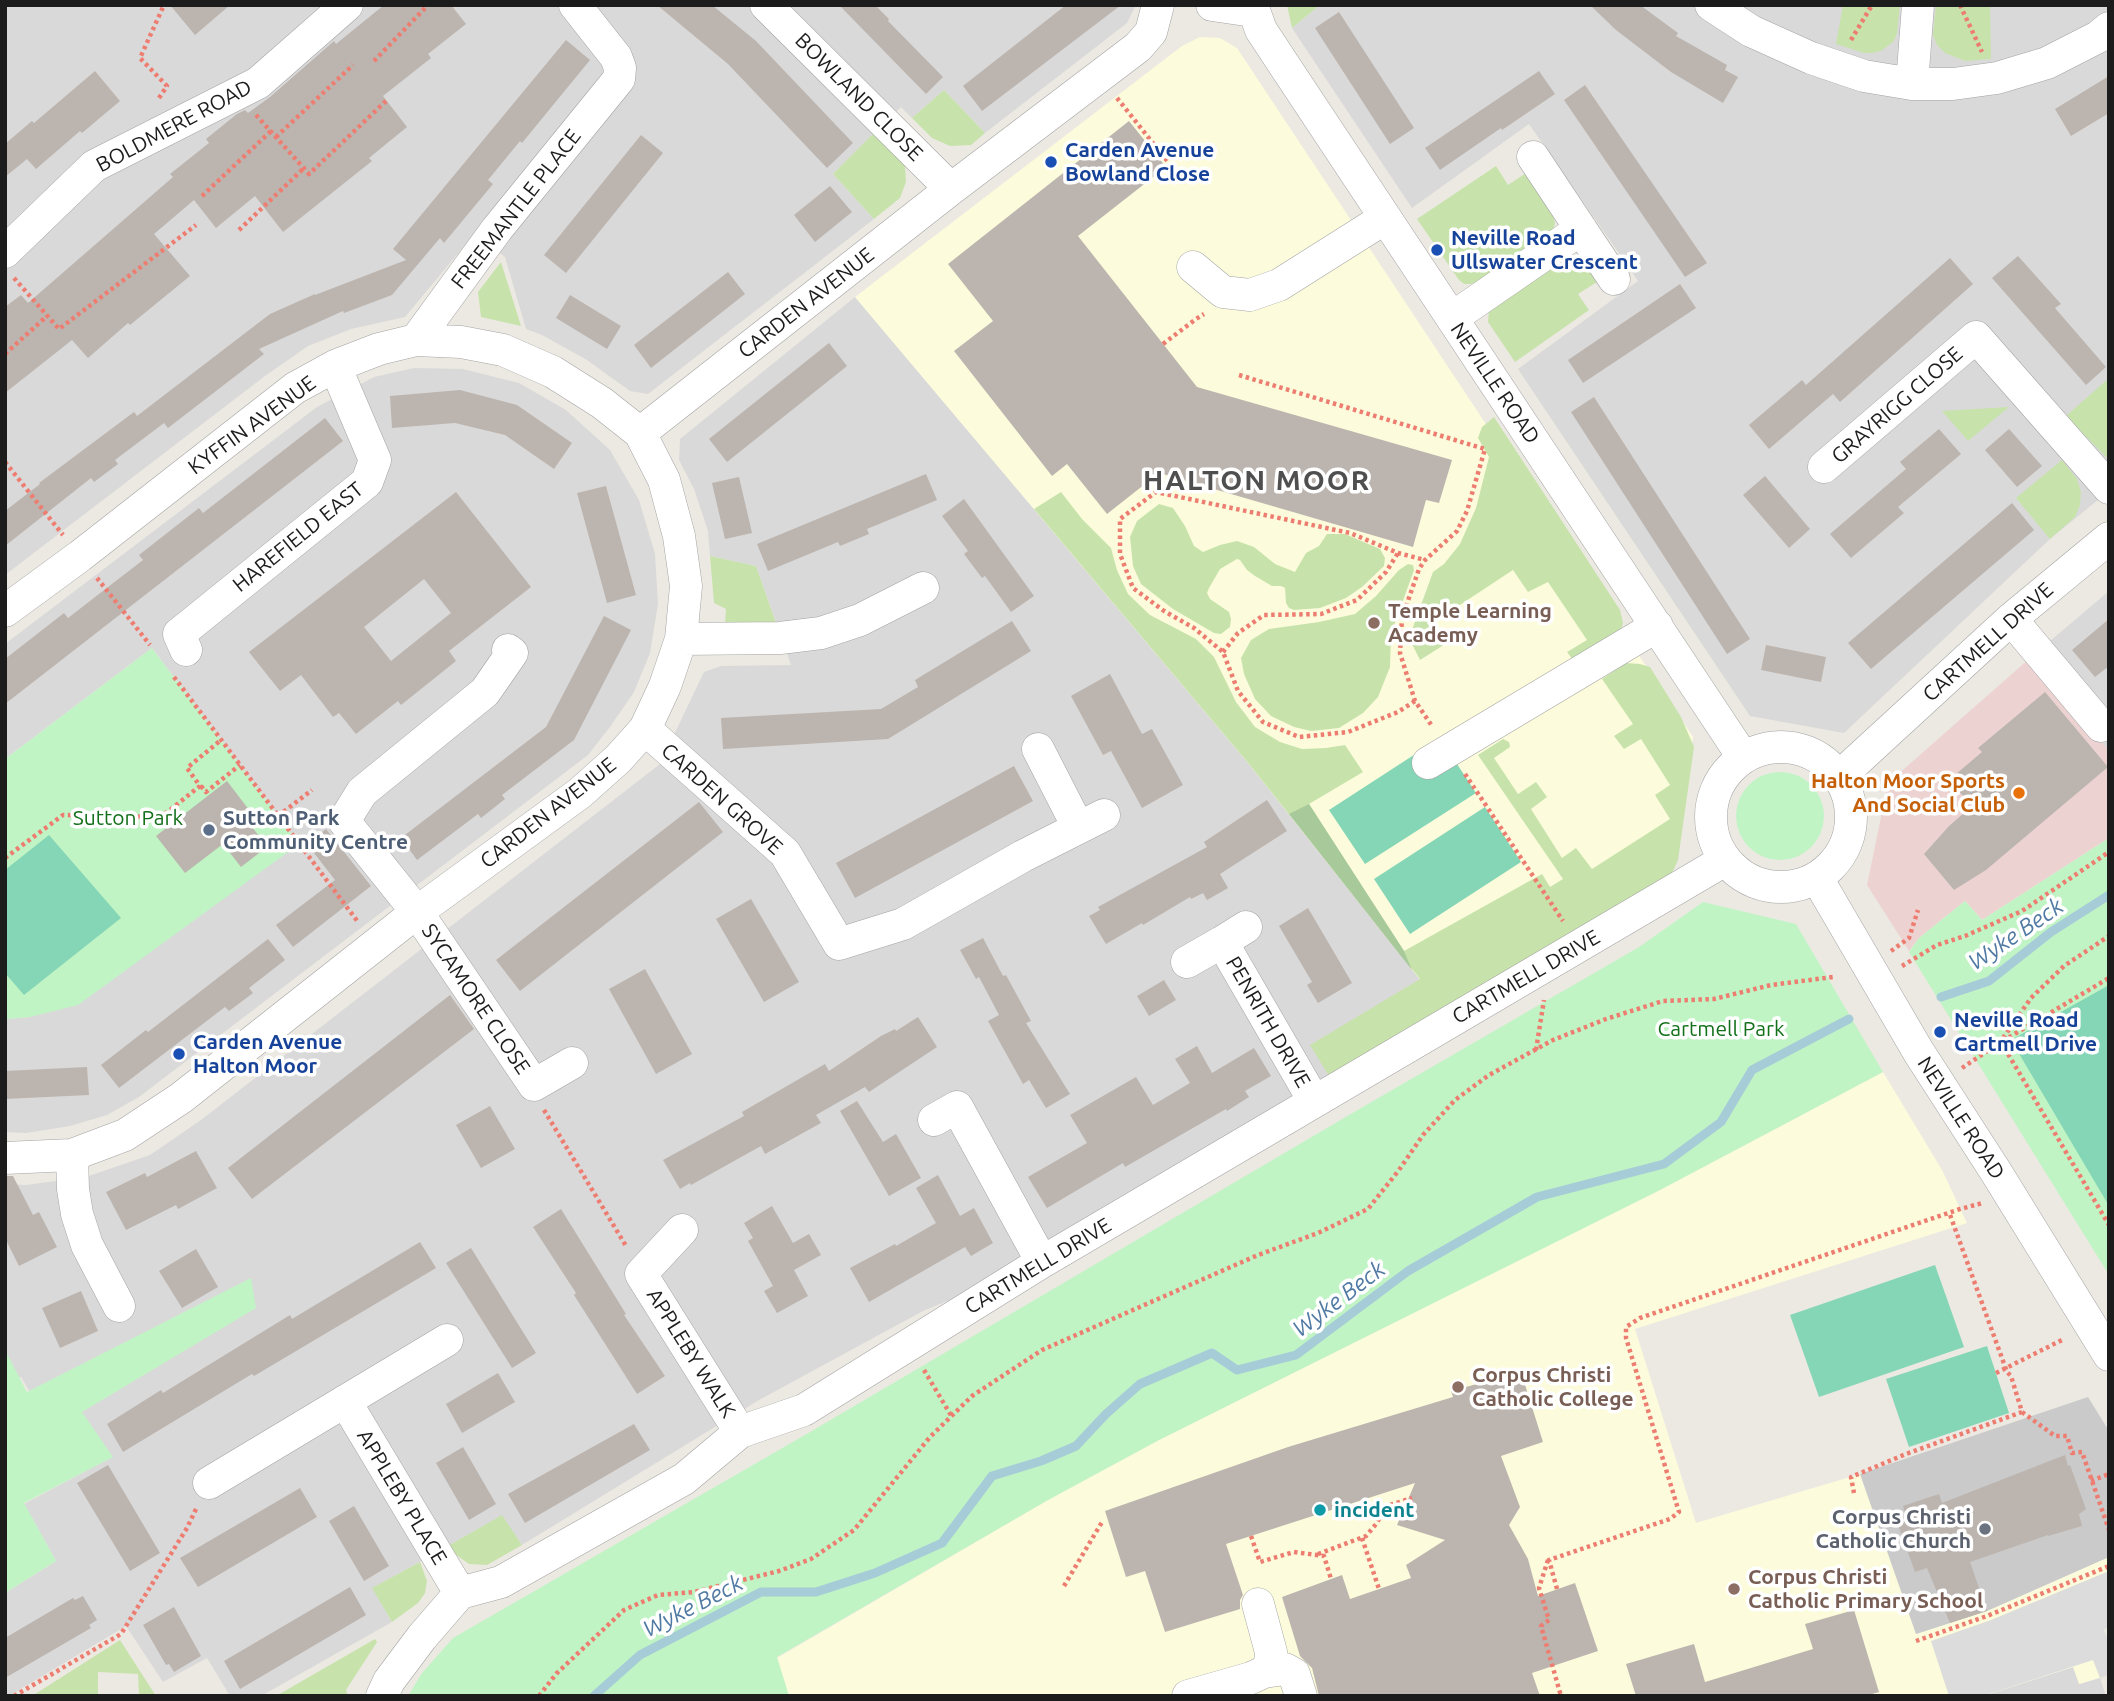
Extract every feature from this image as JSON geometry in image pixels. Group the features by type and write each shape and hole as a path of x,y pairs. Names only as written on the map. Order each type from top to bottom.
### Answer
{"street":[{"name":"BOLDMERE ROAD","path":"9,265 94,166 258,83 347,5"},
{"name":"FREEMANTLE PLACE","path":"416,340 496,229 620,79 616,57 576,5"},
{"name":"BOWLAND CLOSE","path":"766,5 951,189"},
{"name":"CARDEN AVENUE","path":"5,1158 72,1155 125,1135 181,1098 417,912 580,793 618,759 645,729 665,685 681,639 687,586 679,536 664,480 640,433 951,189 1138,47 1151,32 1158,5"},
{"path":"1212,5 1252,8"},
{"path":"1711,5 1751,31 1835,66 1864,76 1912,84 1953,85 1994,79 2046,63 2098,37 2109,28"},
{"path":"1912,84 1918,5"},
{"name":"NEVILLE ROAD","path":"1252,8 1261,30 1743,757"},
{"path":"1533,157 1614,279"},
{"path":"1193,267 1223,292 1251,295 1279,285 1385,218"},
{"path":"1452,318 1581,229"},
{"name":"GRAYRIGG CLOSE","path":"1824,467 1976,337 2109,488"},
{"name":"KYFFIN AVENUE","path":"5,611 80,556 295,388 335,366 379,349 416,340 461,342 503,350 553,372 602,402 640,433"},
{"name":"HAREFIELD EAST","path":"180,663 179,634 367,482 375,460 335,366"},
{"name":"CARTMELL DRIVE","path":"1839,776 2011,619 2109,538"},
{"path":"681,639 780,638 821,632 860,620 923,588"},
{"path":"2011,619 2101,726"},
{"path":"1439,757 1657,626"},
{"name":"SYCAMORE CLOSE","path":"508,649 512,653 485,692 362,792 344,821 417,912 534,1085 572,1063"},
{"name":"CARDEN GROVE","path":"645,729 785,853 836,955 903,924 1091,821 1038,749"},
{"path":"1773,747 1805,750 1824,761 1839,776 1849,798 1852,821 1847,844 1835,863 1817,878 1796,886 1767,887 1738,873 1725,860 1714,838 1710,814 1716,790 1729,769 1743,757 1773,747"},
{"name":"CARTMELL DRIVE","path":"460,1593 501,1582 684,1479 740,1432 804,1410 1042,1262 1725,860"},
{"name":"NEVILLE ROAD","path":"1817,878 1918,1051 2109,1355"},
{"name":"PENRITH DRIVE","path":"1187,962 1234,935 1314,1101"},
{"path":"955,1108 1042,1262"},
{"path":"72,1155 80,1261 119,1306"},
{"name":"APPLEBY WALK","path":"682,1230 638,1268 740,1432"},
{"path":"209,1483 447,1340"},
{"name":"APPLEBY PLACE","path":"345,1401 460,1593"},
{"path":"382,1696 389,1681 422,1637 460,1593"},
{"path":"1258,1605 1271,1652 1270,1664 1264,1672"},
{"path":"1188,1696 1264,1672 1285,1669 1294,1674 1301,1696"}],"path":[{"path":"155,105 167,86 140,58 164,5"},
{"path":"374,61 428,5"},
{"path":"1835,66 1872,5"},
{"path":"1960,5 1994,79"},
{"path":"276,137 353,65"},
{"path":"1108,71 1119,86 1112,92 1184,183"},
{"path":"237,94 309,174 386,101"},
{"path":"202,195 271,131"},
{"path":"239,230 304,169"},
{"path":"9,265 59,329 197,225"},
{"path":"5,354 47,316"},
{"path":"1239,375 1485,449 1467,511 1457,531 1425,559 1419,569 1402,618 1400,653 1415,701 1439,757 1580,945"},
{"path":"5,461 43,510"},
{"path":"1415,701 1398,712 1348,732 1298,737 1263,722 1238,691 1223,652 1194,628 1164,611 1133,588 1120,554 1120,519 1156,492 1350,533 1398,553 1425,559"},
{"path":"1223,652 1238,633 1264,615 1321,614 1357,600 1385,572 1398,553"},
{"path":"180,663 221,740 375,945"},
{"path":"221,740 187,768 200,786 205,792 240,765"},
{"path":"5,858 63,816 161,817 200,786"},
{"path":"278,816 312,790"},
{"path":"1897,969 1937,945 2022,911 2109,852"},
{"path":"1887,953 1909,938 1919,910"},
{"path":"2001,1042 2031,998 2064,966 2109,936"},
{"path":"1536,1049 1546,990 1555,985 1544,966"},
{"path":"539,1696 558,1673 624,1610 658,1595 694,1592 779,1571 811,1559 854,1530 930,1437 972,1396 1042,1350 1246,1260 1318,1233 1368,1209 1423,1135 1455,1100 1489,1075 1553,1040 1663,1001 1714,999 1772,985 1833,976"},
{"path":"1958,1070 2109,978"},
{"path":"2001,1042 2109,1225"},
{"path":"534,1085 536,1096 638,1268"},
{"path":"1549,1560 1671,1519 1679,1512 1626,1338 1626,1326 1640,1318 1949,1212 2011,1196"},
{"path":"1949,1212 2022,1412 2054,1436 2067,1436 2072,1453 2082,1452 2109,1530"},
{"path":"1996,1373 2091,1326"},
{"path":"909,1346 952,1417"},
{"path":"1854,1493 1850,1477 2022,1412"},
{"path":"2091,1481 2109,1474"},
{"path":"14,1696 121,1634 187,1528 209,1483"},
{"path":"1316,1555 1366,1536 1390,1505 1412,1498"},
{"path":"1064,1586 1102,1522"},
{"path":"1251,1536 1260,1562 1294,1552 1324,1556 1331,1579"},
{"path":"1362,1538 1379,1589"},
{"path":"1549,1560 1557,1589"},
{"path":"1549,1560 1539,1588 1549,1620 1541,1626 1561,1696"},
{"path":"1916,1641 1987,1616 2109,1566"}],"shaded area":[{"path":"5,5 1136,5 1127,23 985,133 944,90 912,118 901,107 833,174 874,219 648,394 630,391 587,360 526,329 505,257 475,233 405,317 351,329 308,346 5,575"},
{"path":"1320,5 2109,5 2109,491 2050,539 1844,733 1750,716 1518,369 1638,281 1529,124 1412,208 1292,28"},
{"name":"Temple Learning Academy","path":"1200,37 1220,38 1237,48 1693,737 1672,873 1445,1011 1249,764 855,297 1182,46"},
{"path":"855,297 1249,764 1445,1011 1042,1262 923,1311 759,1400 522,1545 502,1516 373,1588 392,1622 261,1696 230,1696 207,1658 163,1682 126,1626 5,1696 5,1593 56,1561 24,1504 112,1457 70,1396 41,1411 21,1377 5,1385 5,1184 26,1185 86,1177 150,1155 201,1120 660,764 704,672 721,666 791,665 756,566 710,556 708,531 694,489 679,460 680,439"},
{"path":"414,368 463,369 519,383 566,410 610,450 639,500 655,554 658,604 650,653 634,692 588,755 139,1097 107,1115 70,1126 26,1133 5,1132 5,1019 30,1017 299,844 152,648 5,759 5,644 317,407 374,377"},
{"path":"2109,591 2109,751 2030,658"},
{"path":"2030,658 2109,751 2109,838 1982,920 1965,901 1919,938 1909,951 1867,885 1888,783"},
{"name":"Corpus Christi Catholic College","path":"1883,1072 1942,1170 1967,1223 1635,1329 1696,1523 1860,1474 1916,1634 1987,1611 2109,1557 2109,1626 2104,1630 2109,1642 2109,1675 2079,1684 2073,1667 1983,1696 789,1696 777,1658 1048,1500 1159,1440 1660,1190"},
{"path":"2088,1397 2109,1431 2109,1557 1987,1611 1916,1634 1860,1474"},
{"path":"2109,1571 2109,1626 2104,1630 2109,1642 2109,1675 2100,1678 2093,1660 1983,1696 1949,1696 1931,1641 1991,1620"},
{"path":"2073,1667 2080,1684 2100,1678 2106,1696 1983,1696"}],"green space":[{"path":"1287,5 1320,5 1292,28"},
{"path":"1843,5 1900,5 1894,41 1881,51 1872,53 1836,44"},
{"path":"1936,5 1990,5 1991,59 1965,61 1945,53 1937,45 1933,35"},
{"path":"944,90 985,133 971,145 950,146 932,138 912,118"},
{"path":"876,131 898,152 905,166 906,182 900,198 874,219 833,174"},
{"path":"1496,166 1508,185 1526,173 1553,215 1553,231 1477,282 1464,284 1417,219"},
{"path":"1570,257 1585,264 1597,282 1578,294 1589,310 1515,362 1488,322 1489,309"},
{"path":"501,262 521,326 481,317 478,292"},
{"path":"2109,378 2109,460 2066,416"},
{"path":"2009,407 1968,441 1942,411"},
{"path":"1494,417 1620,610 1623,623 1619,636 1576,664 1567,652 1587,640 1548,582 1528,592 1513,570 1434,622 1447,643 1420,660 1409,638 1433,572 1444,564 1460,544 1476,508 1489,457 1478,438 1482,427"},
{"path":"2062,460 2077,479 2081,492 2080,505 2075,517 2050,539 2016,498"},
{"path":"1061,492 1082,519 1111,548 1128,594 1150,615 1196,639 1214,657 1236,702 1255,727 1280,742 1302,749 1345,745 1363,772 1309,804 1404,951 1542,874 1550,887 1563,879 1478,755 1503,739 1509,742 1510,747 1494,758 1518,794 1536,782 1547,797 1531,809 1562,858 1576,848 1592,869 1670,819 1655,795 1670,785 1641,739 1624,749 1614,736 1633,724 1602,679 1626,663 1650,667 1681,717 1694,747 1678,860 1672,873 1448,1014 1329,1076 1310,1045 1420,979 1249,764 1034,509"},
{"path":"1159,504 1173,508 1194,546 1203,552 1237,541 1254,547 1275,564 1295,572 1306,553 1319,546 1327,534 1345,534 1380,549 1385,558 1384,566 1346,598 1320,608 1294,610 1286,603 1285,588 1272,586 1255,576 1237,559 1220,569 1207,593 1210,599 1229,612 1231,619 1230,627 1221,634 1214,633 1173,609 1141,584 1133,566 1130,537 1137,521"},
{"path":"710,556 756,566 776,623 725,623 726,609 714,603"},
{"path":"1408,564 1413,565 1414,570 1391,634 1390,667 1378,697 1363,713 1339,728 1311,731 1294,727 1271,716 1255,699 1244,674 1241,658 1251,640 1269,629 1355,614"},
{"name":"Sutton Park","path":"152,648 299,844 78,1005 30,1017 5,1019 5,759"},
{"path":"1440,738 1476,793 1365,864 1329,810"},
{"path":"1780,772 1797,775 1811,785 1821,799 1824,816 1821,833 1811,847 1797,857 1780,860 1763,857 1749,847 1739,833 1736,816 1739,799 1749,785 1763,775"},
{"path":"1309,804 1404,951 1412,970 1289,814"},
{"path":"1485,807 1521,862 1410,934 1374,879"},
{"path":"49,835 121,918 24,995 5,973 5,870"},
{"path":"2109,838 2109,1275 1909,952 1919,938 1965,901 1982,920"},
{"name":"Cartmell Park","path":"1703,902 1796,924 1883,1072 1660,1190 1159,1440 1048,1500 777,1657 789,1696 408,1696 422,1673 453,1638 1639,947"},
{"path":"2109,985 2109,1206 2011,1040"},
{"path":"1935,1265 1964,1347 1819,1397 1790,1315"},
{"path":"251,1278 256,1308 82,1412 113,1457 24,1503 56,1561 5,1593 5,1350 27,1392"},
{"path":"1987,1346 2009,1413 1909,1447 1886,1379"},
{"path":"502,1515 522,1545 487,1565 469,1564 448,1546"},
{"path":"420,1562 427,1581 425,1593 418,1603 392,1622 372,1588"},
{"path":"375,1639 377,1642 346,1690 348,1696 276,1696"},
{"path":"120,1640 156,1696 139,1696 138,1674 98,1672 98,1696 32,1696"}],"building":[{"path":"170,5 230,5 195,35"},
{"path":"384,5 451,5 466,24 428,54 431,58 383,96 407,127 369,158 372,161 283,232 255,196 216,228 194,200 154,234 190,276 130,325 128,323 88,358 72,340 5,393 5,307 21,295 28,303 173,177 170,174 209,143 206,139 237,114 245,110 248,113 270,97 334,41 336,44"},
{"path":"657,5 712,5 756,41 853,143 827,168 728,64"},
{"path":"839,5 875,5 943,77 926,94"},
{"path":"1066,5 1121,5 982,111 963,86"},
{"path":"1590,5 1640,5 1678,33 1676,36 1727,65 1725,70 1738,77 1723,103 1671,72 1616,30"},
{"path":"1339,12 1414,128 1390,144 1315,28"},
{"path":"566,40 590,60 488,180 493,184 444,243 440,238 392,295 344,313 343,311 259,349 264,354 168,428 164,423 115,460 118,464 94,482 91,478 5,546 5,511 134,412 137,416 270,314 406,260 393,249"},
{"path":"95,71 120,101 36,169 27,159 5,177 5,144"},
{"path":"1539,71 1555,94 1440,170 1425,148"},
{"path":"2109,76 2109,113 2071,136 2055,109"},
{"path":"1585,85 1707,263 1685,277 1564,100"},
{"path":"1129,121 1166,167 1078,236 1197,387 1452,460 1439,503 1426,500 1413,547 1159,473 1107,514 1067,464 1052,476 954,351 993,321 948,264"},
{"path":"641,135 663,153 566,273 544,255"},
{"path":"830,186 852,212 815,242 794,215"},
{"path":"2018,256 2061,304 2055,308 2106,367 2086,385 1992,278"},
{"path":"1950,258 1973,284 1840,402 1833,394 1769,449 1749,425 1802,380 1806,385"},
{"path":"728,272 745,294 651,368 634,345"},
{"path":"1680,284 1696,308 1583,383 1568,360"},
{"path":"570,295 621,326 607,349 556,318"},
{"path":"829,343 847,366 727,462 709,439"},
{"path":"460,390 517,405 572,443 554,469 505,435 455,423 392,428 390,396"},
{"path":"1594,397 1750,639 1727,654 1571,412"},
{"path":"325,418 343,441 5,704 5,659 64,613 68,618 143,560 139,555 199,508 203,513"},
{"path":"1939,429 1961,454 1898,507 1904,513 1851,558 1830,534 1906,469 1900,462"},
{"path":"2009,429 2042,466 2017,487 1985,450"},
{"path":"926,474 937,500 867,529 869,534 840,546 838,542 768,571 757,544"},
{"path":"1765,476 1810,529 1789,548 1743,495"},
{"path":"739,477 752,533 725,539 712,483"},
{"path":"606,486 636,595 607,603 577,493"},
{"path":"456,492 531,587 449,651 456,661 401,705 398,701 356,734 339,713 333,717 301,675 280,691 249,652","holes":["424,579 451,613 391,661 364,627"]},
{"path":"964,499 1034,596 1011,612 985,576 982,578 964,554 968,551 942,516"},
{"path":"2012,503 2034,530 1871,669 1848,643"},
{"path":"604,616 631,630 574,740 502,795 505,799 481,818 478,814 417,860 401,838 546,727"},
{"path":"2109,619 2109,666 2095,677 2072,650"},
{"path":"1012,621 1031,651 888,739 723,749 721,718 881,709 918,687 915,680"},
{"path":"1766,645 1826,657 1821,682 1761,670"},
{"path":"1110,674 1142,734 1152,729 1183,785 1142,808 1111,751 1103,755 1071,696"},
{"name":"Halton Moor Sports And Social Club","path":"2045,692 2108,767 1986,870 1954,890 1924,854 1949,826 1972,806 1949,780 1982,752 1978,748"},
{"path":"1014,766 1033,801 855,898 836,863"},
{"name":"Sutton Park Community Centre","path":"227,781 256,819 250,824 267,847 241,867 223,844 185,873 156,836"},
{"path":"1267,800 1287,831 1220,874 1228,888 1207,900 1203,893 1191,899 1190,897 1106,944 1089,916 1100,910 1098,907 1207,847 1204,842"},
{"path":"699,802 723,832 520,991 496,960"},
{"path":"326,829 371,886 293,947 276,925 335,880 307,844"},
{"path":"751,899 799,982 764,1002 716,919"},
{"path":"1308,908 1352,983 1318,1003 1307,985 1312,982 1279,926"},
{"path":"983,938 1031,1021 1026,1023 1070,1094 1046,1108 1029,1080 1023,1084 988,1021 999,1015 979,977 976,979 960,950"},
{"path":"268,939 285,960 249,988 253,993 229,1011 225,1007 119,1088 101,1065"},
{"path":"645,969 692,1054 656,1074 609,989"},
{"path":"1164,980 1176,1000 1149,1016 1137,996"},
{"path":"450,995 474,1029 252,1199 228,1168"},
{"path":"918,1017 937,1047 869,1092 865,1087 816,1115 821,1123 765,1154 761,1146 680,1189 663,1160 744,1116 742,1112 825,1064 829,1071 881,1036 895,1029 896,1031"},
{"path":"1197,1046 1212,1073 1254,1048 1271,1076 1245,1091 1249,1097 1227,1111 1226,1109 1125,1167 1123,1163 1047,1208 1028,1177 1087,1143 1070,1115 1136,1077 1153,1105 1190,1083 1175,1059"},
{"path":"87,1067 89,1095 5,1099 5,1071"},
{"path":"857,1101 883,1142 896,1134 921,1178 889,1196 840,1111"},
{"path":"490,1106 515,1149 481,1168 456,1125"},
{"path":"196,1151 217,1188 178,1209 176,1205 126,1230 106,1192 145,1173 147,1177"},
{"path":"938,1175 960,1216 974,1208 993,1243 971,1256 965,1247 869,1302 850,1268 936,1223 916,1188"},
{"path":"5,1176 13,1176 33,1215 39,1212 57,1247 19,1266 5,1238"},
{"path":"772,1206 793,1243 809,1234 821,1255 794,1270 808,1296 777,1313 764,1291 773,1286 748,1241 753,1238 744,1223"},
{"path":"561,1209 626,1314 624,1315 665,1376 637,1394 533,1227"},
{"path":"420,1242 436,1268 123,1452 107,1424 161,1390 163,1393 290,1315 292,1319"},
{"path":"471,1248 536,1353 512,1368 446,1263"},
{"path":"196,1249 218,1287 182,1308 159,1271"},
{"path":"81,1291 98,1331 60,1348 42,1308"},
{"path":"1521,1372 1543,1442 1501,1456 1520,1507 1509,1525 1528,1559 1538,1596 1575,1583 1598,1651 1532,1673 1540,1696 1319,1696 1312,1668 1300,1656 1282,1597 1342,1575 1350,1599 1411,1578 1406,1565 1445,1540 1397,1525 1415,1483 1226,1544 1243,1595 1240,1609 1165,1632 1145,1571 1126,1577 1105,1511 1288,1447 1453,1397 1451,1391"},
{"path":"498,1373 515,1402 462,1433 446,1404"},
{"path":"634,1424 650,1450 525,1523 508,1494"},
{"path":"463,1447 496,1504 469,1520 436,1463"},
{"name":"Corpus Christi Catholic Church","path":"2065,1455 2086,1509 2079,1514 2082,1526 1970,1562 1987,1611 1950,1623 1927,1568 1915,1572 1898,1525 1907,1519 1903,1506 1939,1494 1942,1503"},
{"path":"108,1465 160,1553 130,1571 77,1483"},
{"path":"300,1488 317,1517 198,1587 180,1558"},
{"path":"354,1506 389,1566 364,1581 329,1521"},
{"path":"350,1587 366,1615 240,1689 224,1661"},
{"path":"83,1596 97,1620 89,1625 91,1628 5,1678 5,1638 73,1598 75,1600"},
{"path":"174,1607 201,1656 174,1672 169,1664 166,1665 143,1625"},
{"path":"1854,1610 1879,1692 1865,1696 1636,1696 1626,1664 1694,1644 1705,1682 1813,1649 1805,1624"}],"waterway":[{"name":"Wyke Beck","path":"1941,997 1989,981 2051,932 2109,895"},
{"name":"Wyke Beck","path":"594,1696 640,1655 761,1592 816,1592 875,1573 942,1543 992,1476 1041,1461 1076,1446 1106,1414 1140,1384 1212,1353 1237,1370 1296,1355 1408,1271 1537,1197 1664,1164 1721,1122 1752,1070 1849,1019"}],"place":[{"name":"Carden Avenue Bowland Close","path":"1051,162"},
{"name":"Neville Road Ullswater Crescent","path":"1437,250"},
{"name":"Temple Learning Academy","path":"1374,623"},
{"name":"Halton Moor Sports And Social Club","path":"2019,793"},
{"name":"Sutton Park Community Centre","path":"209,830"},
{"name":"Neville Road Cartmell Drive","path":"1940,1032"},
{"name":"Carden Avenue Halton Moor","path":"179,1054"},
{"name":"Corpus Christi Catholic College","path":"1458,1387"},
{"name":"incident","path":"1320,1510"},
{"name":"Corpus Christi Catholic Church","path":"1985,1529"},
{"name":"Corpus Christi Catholic Primary School","path":"1734,1589"}],"district":[{"name":"HALTON MOOR","path":"1257,481"}]}
